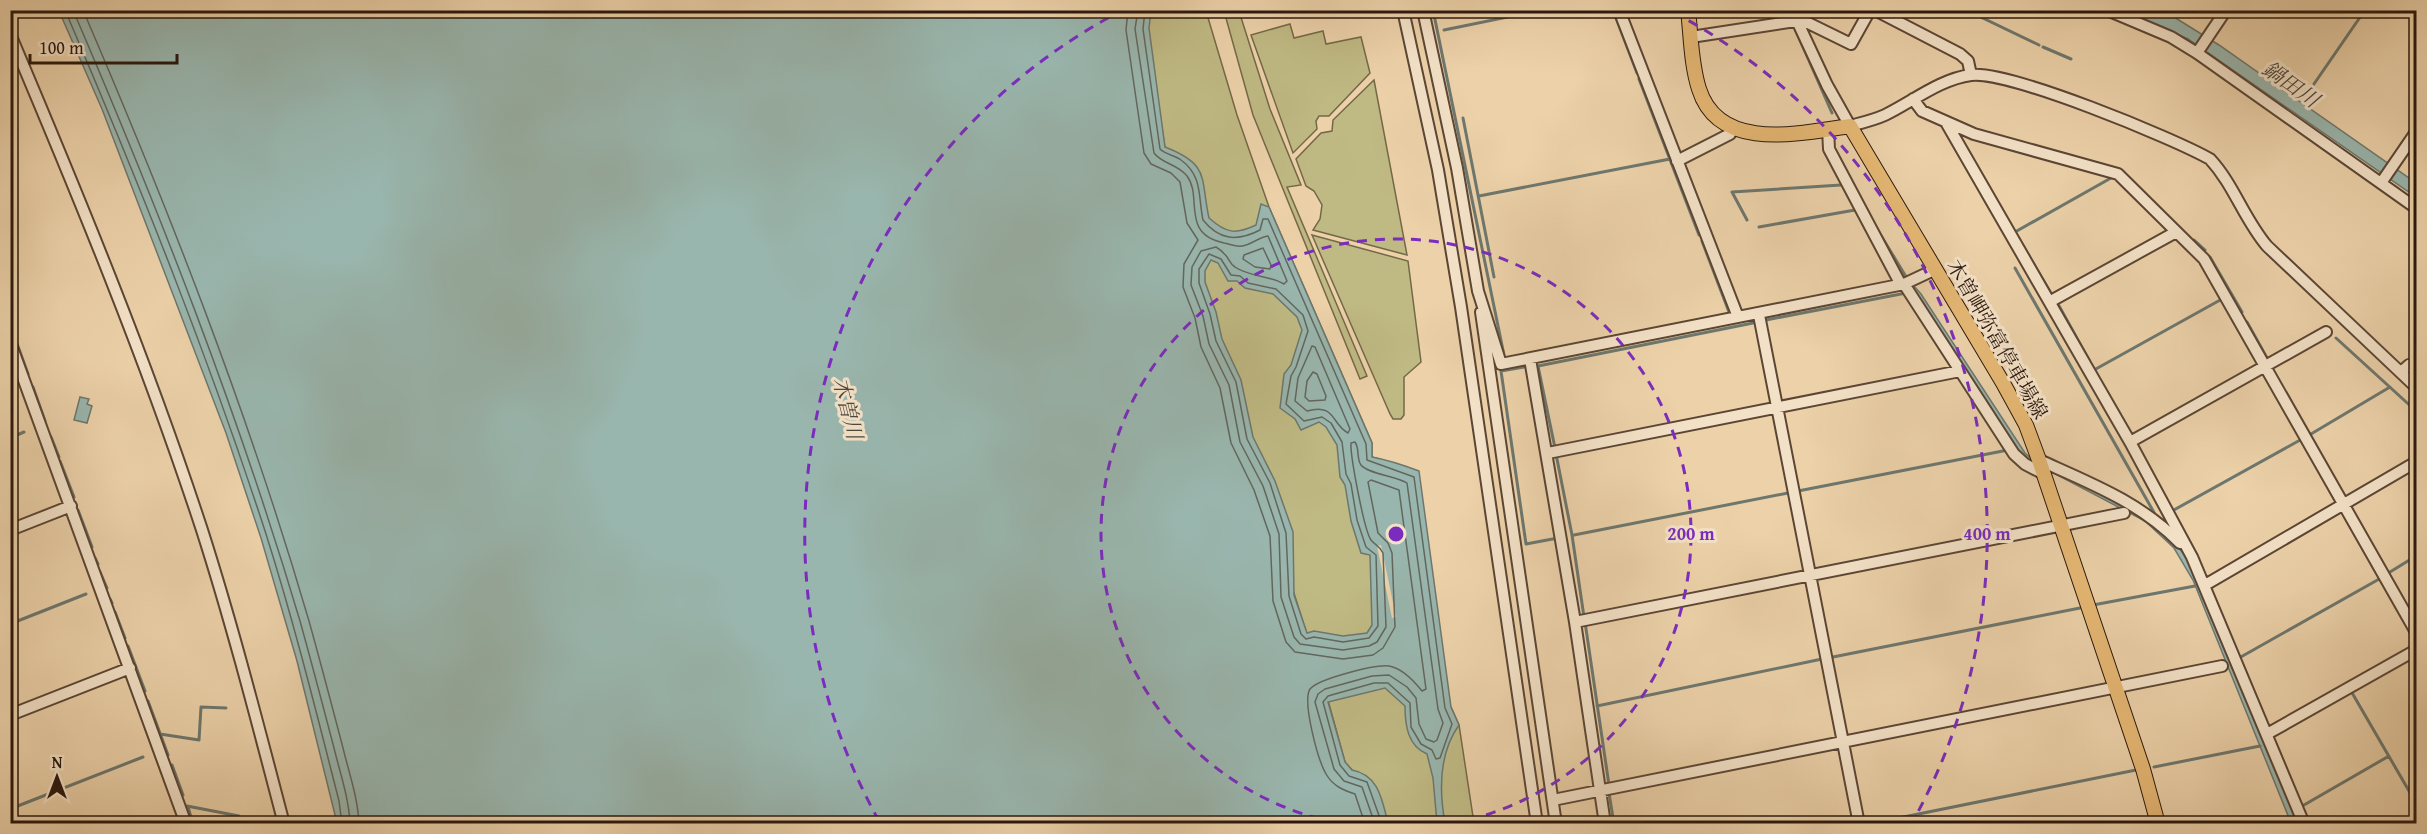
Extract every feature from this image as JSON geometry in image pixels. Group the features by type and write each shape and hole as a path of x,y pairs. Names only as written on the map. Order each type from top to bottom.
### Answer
{"main road":[{"path":"1688,10 1699,91 1714,114 1733,128 1765,135 1788,135 1850,126"},
{"name":"木曽岬弥富停車場線","path":"1850,126 2020,413 2041,467 2143,769 2158,824"}],"street":[{"path":"1403,10 1438,170 1457,284 1537,824"},
{"path":"1423,10 1454,156 1479,291 1556,824"},
{"path":"1619,10 1738,317"},
{"path":"1691,37 1794,16 1851,44 1869,10"},
{"path":"1875,10 1960,54 1968,61 1971,75"},
{"path":"2107,10 2198,51 2383,181 2416,208"},
{"path":"2198,51 2226,10"},
{"path":"1794,16 1827,86 1850,126 1883,116 1945,83 1971,75 2009,79 2118,120 2210,159 2220,170 2247,219 2267,246 2416,387"},
{"path":"10,34 128,324 201,529 233,633 284,824"},
{"path":"1913,99 1922,111 1974,134 2118,174 2204,259 2416,632"},
{"path":"1947,124 2051,301 2192,557 2304,824"},
{"path":"1677,161 1730,134 1733,128"},
{"path":"1828,129 1829,149 1903,285 2014,454 2025,464 2041,467 2139,507 2162,525 2192,557"},
{"path":"2383,181 2416,132"},
{"path":"2051,301 2176,232"},
{"path":"1479,291 1501,364 1903,285 1936,269"},
{"path":"1759,315 1859,824"},
{"path":"2130,442 2326,332"},
{"path":"11,344 186,824"},
{"path":"1530,359 1548,453 1605,824"},
{"path":"2401,372 2409,365 2416,371"},
{"path":"1548,453 1960,370"},
{"path":"2205,585 2416,462"},
{"path":"10,530 71,506"},
{"path":"1575,622 2124,513"},
{"path":"2267,734 2416,650"},
{"path":"1553,800 2222,666"},
{"path":"10,715 130,668"}],"shaded area":[{"path":"1144,11 1206,11 1237,115 1269,207 1372,443 1372,457 1407,467 1391,630 1311,647 1176,220"},
{"path":"1224,11 1239,11 1270,109 1301,185 1287,187 1367,376 1360,379 1253,115"},
{"path":"1290,24 1294,38 1323,31 1326,44 1361,37 1370,73 1329,116 1319,116 1316,121 1317,129 1293,153 1251,35"},
{"path":"1374,80 1407,255 1313,230 1320,219 1322,205 1314,191 1306,186 1296,159 1321,133 1332,131 1333,120"},
{"path":"1312,235 1408,261 1421,362 1404,377 1404,415 1401,419 1393,419 1390,414"},
{"path":"1365,677 1451,707 1459,725 1474,823 1379,823 1352,770 1345,762 1326,693"}],"water":[{"name":"木曽川","path":"59,11 1151,11 1149,28 1165,147 1190,160 1197,167 1201,174 1209,218 1221,227 1231,231 1249,228 1256,225 1261,204 1269,207 1372,443 1372,457 1419,471 1451,707 1459,725 1448,747 1442,772 1445,823 1437,823 1433,778 1427,754 1412,741 1406,721 1405,706 1385,688 1328,702 1345,762 1352,770 1368,777 1374,783 1381,797 1388,823 337,823 297,661 261,538 226,433 102,109","holes":["1211,260 1218,263 1228,281 1237,281 1245,288 1273,294 1297,317 1302,330 1291,365 1284,374 1280,408 1295,419 1301,430 1319,422 1326,427 1337,445 1340,477 1345,485 1351,521 1361,553 1370,555 1372,625 1367,633 1343,636 1314,631 1307,633 1294,595 1293,532 1275,481 1253,437 1241,380 1222,339 1216,312 1205,282 1205,271"]},
{"path":"2125,11 2159,11 2174,17 2219,45 2416,183 2416,197 2188,39"},
{"path":"1906,277 1921,294 2025,453 2035,462 2123,502 2162,530 2178,547 2192,567 2298,823 2291,823 2193,580 2174,548 2145,521 2023,457"},
{"path":"80,397 89,399 87,404 92,406 87,423 74,420"}],"pier":[{"path":"1381,545 1396,617 1392,618 1377,546"}],"waterway":[{"path":"1433,10 1504,355"},
{"path":"1444,30 1542,10"},
{"path":"1613,10 1637,73"},
{"path":"1966,10 2039,45"},
{"name":"鍋田川","path":"2305,97 2365,10"},
{"path":"1796,31 1832,113"},
{"path":"2043,47 2071,59"},
{"path":"1639,79 1699,235"},
{"path":"1463,118 1494,277"},
{"path":"1479,196 1670,159"},
{"path":"2052,295 2015,232 2111,178"},
{"path":"1747,220 1732,192 1841,185"},
{"path":"1759,227 1855,210"},
{"path":"1877,229 1908,280"},
{"path":"2194,240 2205,250"},
{"path":"1702,241 1729,312"},
{"path":"2210,257 2242,312"},
{"path":"2015,268 2156,516"},
{"path":"1766,320 1906,293"},
{"path":"2094,370 2222,299"},
{"path":"2058,304 2089,360"},
{"path":"2247,322 2267,358"},
{"path":"1555,448 1538,366 1753,323"},
{"path":"11,327 28,374"},
{"path":"2336,338 2416,411"},
{"path":"1524,367 1501,371 1526,544 1558,538"},
{"path":"33,387 45,421"},
{"path":"2311,434 2390,387"},
{"path":"10,438 24,432"},
{"path":"51,437 59,457"},
{"path":"2172,511 2302,439"},
{"path":"1798,491 2008,450"},
{"path":"1556,454 1572,535 1584,617"},
{"path":"60,461 74,497"},
{"path":"1574,535 1788,493"},
{"path":"78,510 92,547"},
{"path":"2390,572 2416,556"},
{"path":"95,558 98,564"},
{"path":"100,572 107,588"},
{"path":"2239,658 2381,578"},
{"path":"2093,605 2195,586"},
{"path":"10,624 86,594"},
{"path":"110,599 112,603"},
{"path":"1833,657 2080,608"},
{"path":"115,612 125,638"},
{"path":"1585,622 1609,785"},
{"path":"128,646 145,691"},
{"path":"1597,706 1822,659"},
{"path":"2351,691 2416,803"},
{"path":"148,701 168,755"},
{"path":"160,734 199,740 201,707 226,708"},
{"path":"2154,767 2260,746"},
{"path":"2304,805 2389,756"},
{"path":"10,809 143,757"},
{"path":"172,765 183,795"},
{"path":"1869,824 2136,770"},
{"path":"1609,793 1614,824"},
{"path":"187,806 239,816"},
{"path":"188,807 193,824"},
{"path":"1559,810 1561,824"}]}
